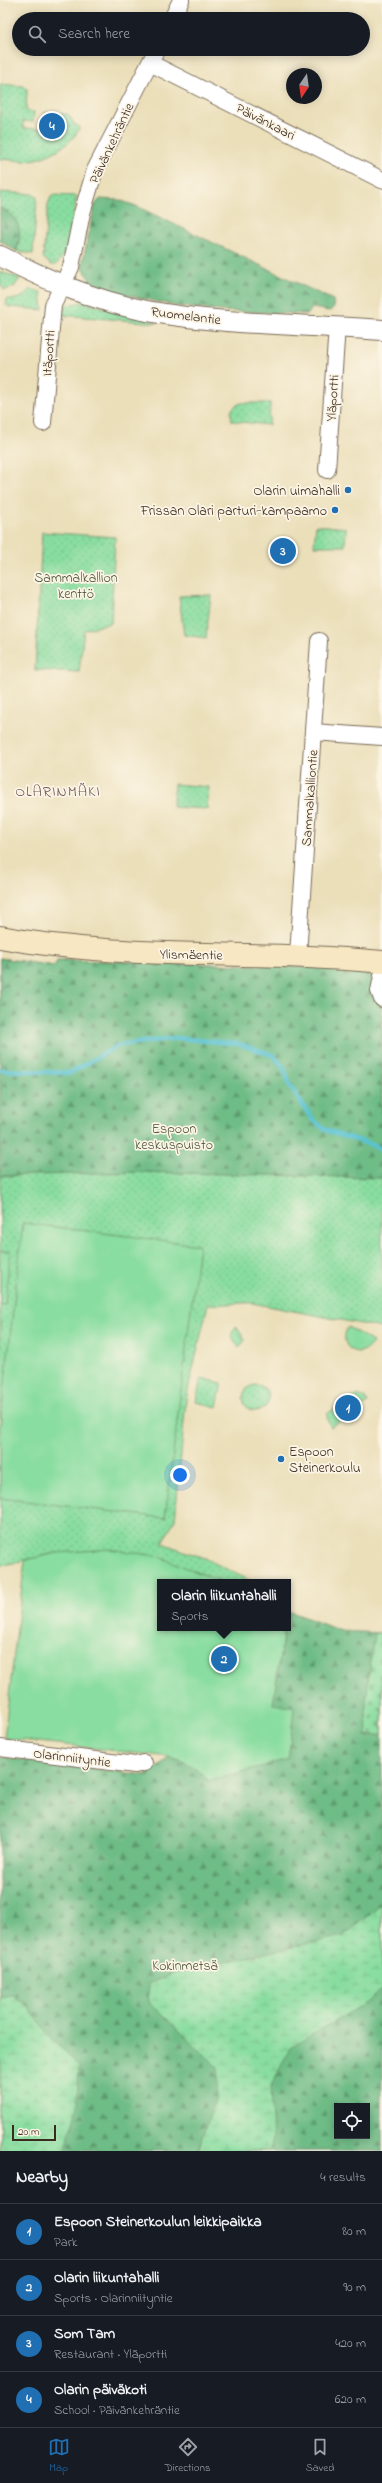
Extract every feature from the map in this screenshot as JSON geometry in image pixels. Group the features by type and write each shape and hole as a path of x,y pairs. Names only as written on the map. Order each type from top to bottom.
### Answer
{"main road":[{"name":"Ylismäentie","path":"0,937 52,947 114,952 298,955 382,962"}],"street":[{"path":"175,12 181,0"},
{"name":"Päivänkaari","path":"154,56 382,180"},
{"name":"Päivänkehräntie","path":"62,286 75,253 82,213 95,170 154,56"},
{"name":"Ruomelantie","path":"0,256 62,286 123,306 165,314 382,330"},
{"name":"Itäportti","path":"43,423 51,318 53,305 62,286"},
{"name":"Yläportti","path":"327,470 337,326"},
{"name":"Sammalkalliontie","path":"298,955 319,641"},
{"path":"313,732 382,737"},
{"path":"382,976 379,991 382,999"},
{"name":"Olarinniityntie","path":"0,1748 135,1765 144,1763"}],"green space":[{"path":"0,84 23,86 27,89 26,111 34,112 33,122 23,121 23,128 44,129 45,113 68,114 75,125 80,127 76,134 64,146 41,158 25,161 0,159"},
{"path":"0,192 32,194 37,197 33,254 16,251 19,244 8,211 0,208"},
{"path":"52,195 77,196 67,251 56,265 52,265 43,258 48,204"},
{"path":"100,199 119,200 136,206 333,300 334,307 330,311 312,308 308,314 223,311 176,306 106,290 90,281 82,265 95,205"},
{"path":"0,208 12,215 18,225 20,237 16,251 0,241"},
{"path":"0,272 20,278 14,287 4,290 0,284"},
{"path":"30,289 41,292 43,310 9,307 6,305 7,299 20,298"},
{"path":"83,302 157,323 61,315 66,305"},
{"path":"241,403 270,403 269,425 232,421 232,409"},
{"path":"316,525 346,528 345,546 314,546"},
{"name":"Sammalkallion kenttö","path":"42,532 115,537 111,623 84,630 79,672 35,670"},
{"path":"211,595 206,638 184,635 179,596"},
{"path":"174,784 209,787 207,809 173,807"},
{"name":"Espoon keskuspuisto","path":"0,958 54,966 58,960 358,968 382,1006 382,1328 252,1303 219,1305 208,1304 186,1399 175,1520 162,1543 204,1558 247,1579 215,1579 195,1571 56,1553 0,1566"},
{"path":"0,958 54,966 58,960 358,968 371,971 382,1006 382,1178 139,1172 0,1176"},
{"path":"23,1223 199,1245 165,1518 0,1498 0,1426"},
{"path":"0,1251 10,1251 5,1305 0,1305"},
{"path":"236,1326 245,1340 239,1348 231,1335"},
{"path":"348,1327 373,1342 368,1348 362,1351 356,1352 351,1350 345,1341 345,1334"},
{"path":"201,1378 222,1383 217,1407 196,1402"},
{"path":"256,1385 265,1389 269,1398 265,1407 256,1411 247,1407 243,1398 247,1389"},
{"path":"357,1395 364,1397 368,1403 331,1427 327,1419 328,1413"},
{"path":"110,1549 157,1556 214,1579 157,1579 157,1631 284,1631 273,1704 294,1708 288,1759 208,1781 196,1768 170,1757 4,1738 25,1560 56,1553"},
{"name":"Kokinmetsä","path":"291,1612 341,1631 382,1633 382,2151 0,2151 0,1757 146,1775 170,1757 196,1768 208,1781 273,1704 284,1631 291,1631"},
{"path":"374,1633 382,1633 382,1735 367,1735 366,1701"},
{"path":"382,1904 382,1988 369,2001 290,2048 270,2088 273,2139 270,2151 198,2151 216,2097 218,2067 149,2002 148,1984 175,1973 343,1936"},
{"path":"12,1995 27,2005 48,2034 79,2067 76,2115 65,2151 0,2151 0,1997"}],"waterway":[{"path":"0,1070 70,1073 119,1045 177,1038 239,1044 273,1055 284,1068 290,1086 313,1120 326,1130 376,1146 382,1151"}],"place":[{"name":"Olarin päiväkoti","path":"52,126"},
{"name":"Olarin uimahalli","path":"348,490"},
{"name":"Frissan Olari parturi-kampaamo","path":"335,510"},
{"name":"Som Tam","path":"283,551"},
{"name":"Espoon Steinerkoulun leikkipaikka","path":"348,1408"},
{"name":"Espoon Steinerkoulu","path":"281,1459"},
{"name":"Olarin liikuntahalli","path":"224,1659"}],"district":[{"name":"OLARINMÄKI","path":"58,791"}]}
